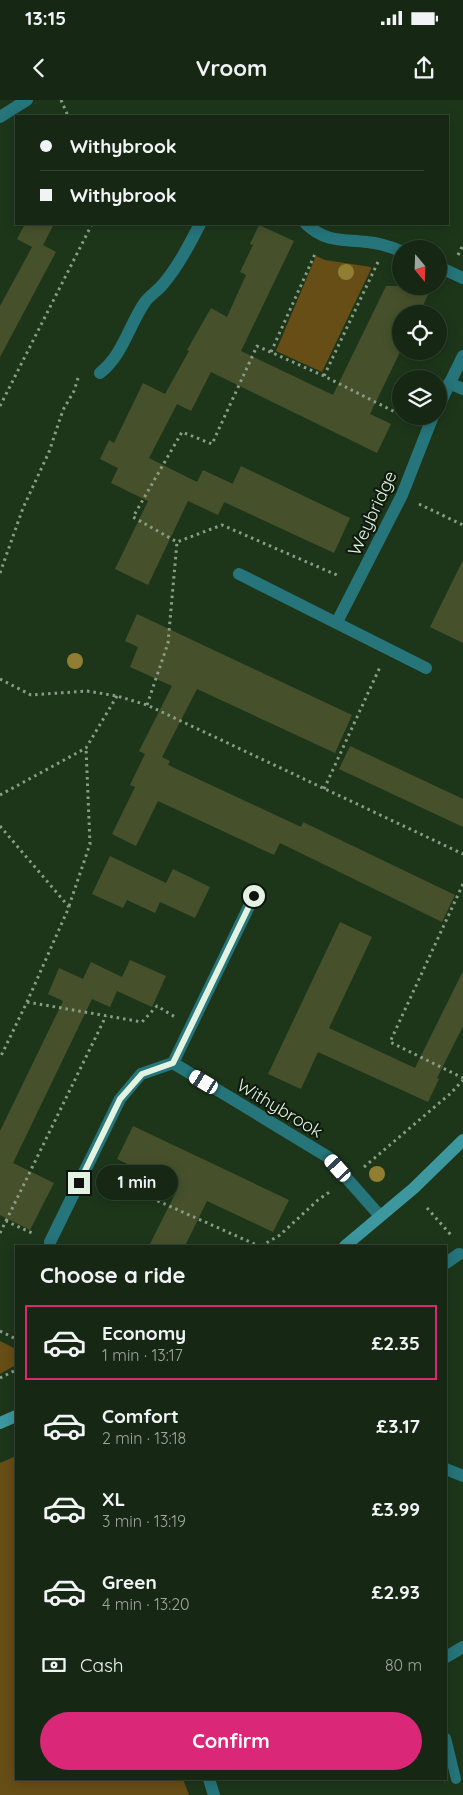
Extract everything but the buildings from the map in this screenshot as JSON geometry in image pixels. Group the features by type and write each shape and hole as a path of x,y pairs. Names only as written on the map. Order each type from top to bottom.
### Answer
{"street":[{"path":"0,117 27,100"},
{"path":"100,373 123,344 146,301 163,285 181,260 199,225"},
{"path":"307,225 322,236 338,241 369,242 392,248"},
{"path":"448,271 463,278"},
{"path":"447,387 463,356"},
{"path":"449,383 463,389"},
{"name":"Weybridge","path":"337,622 402,495 430,425"},
{"path":"239,574 426,668"},
{"path":"50,1242 120,1099 142,1074 173,1063 254,896"},
{"name":"Withybrook","path":"173,1063 328,1157 380,1216"},
{"path":"346,1245 414,1188 463,1140"},
{"path":"447,1262 459,1254"},
{"path":"0,1423 15,1416"},
{"path":"447,1469 463,1476"},
{"path":"447,1656 463,1647"},
{"path":"208,1780 214,1795"}],"lane":[{"path":"447,1742 456,1779"}],"path":[{"path":"61,100 68,115"},
{"path":"0,406 91,225"},
{"path":"271,352 322,236"},
{"path":"324,376 386,246"},
{"path":"358,584 222,525 177,542 132,517 182,432 212,444 257,346 324,376 392,410"},
{"path":"0,573 23,508 48,452 63,410 74,391 82,367 100,373"},
{"path":"402,495 463,525"},
{"path":"147,705 168,643 177,542"},
{"path":"324,788 389,648"},
{"path":"0,679 30,695 87,691 117,696 147,705 463,854"},
{"path":"0,796 86,748 117,696"},
{"path":"0,1058 69,907 90,844 86,748"},
{"path":"0,826 69,907"},
{"path":"359,1170 451,1093 463,1079 390,1042 463,884"},
{"path":"27,1002 142,1022 156,1006 191,1026"},
{"path":"0,1233 106,1016"},
{"path":"86,1169 258,1245"},
{"path":"262,1245 280,1235 318,1200 334,1190"},
{"path":"427,1208 456,1241 459,1254"},
{"path":"6,1221 50,1242"},
{"path":"0,1331 15,1338"},
{"path":"0,1378 15,1370"}],"shaded area":[{"path":"316,256 325,260 371,267 322,372 276,351"},
{"path":"0,1341 15,1348 15,1366 0,1374"},
{"path":"15,1456 15,1780 183,1780 189,1795 0,1795 0,1463"}],"route":[{"path":"79,1183 120,1099 142,1074 173,1063 254,896"}]}
